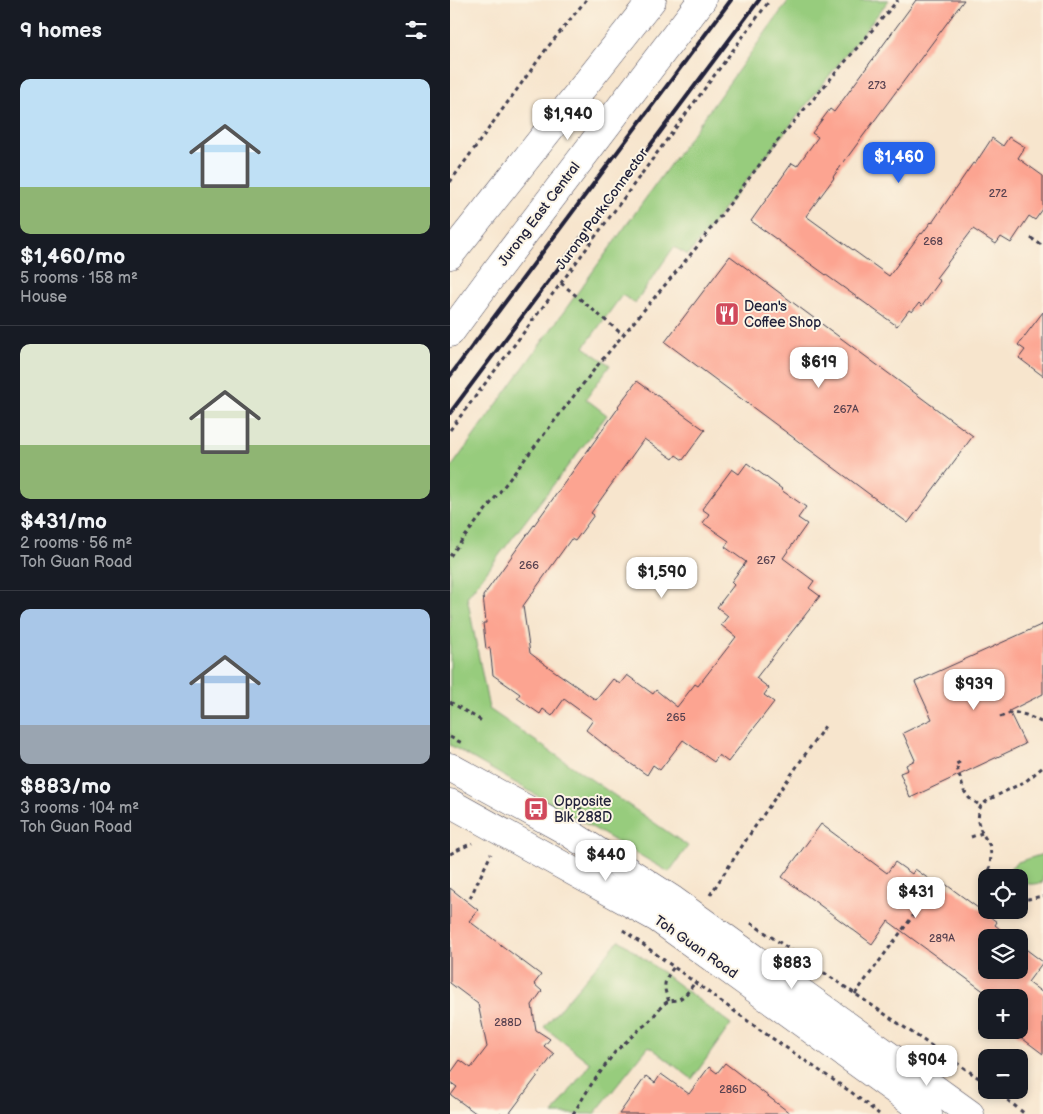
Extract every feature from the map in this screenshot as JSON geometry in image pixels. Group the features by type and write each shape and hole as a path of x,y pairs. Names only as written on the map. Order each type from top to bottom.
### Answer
{"street":[{"path":"450,255 652,0"},
{"name":"Jurong East Central","path":"450,333 702,0"},
{"name":"Toh Guan Road","path":"450,767 563,829 673,900 970,1114"},
{"name":"Toh Guan Road","path":"450,803 657,918 928,1114"}],"path":[{"path":"450,182 547,48 586,0"},
{"name":"Jurong Park Connector","path":"450,430 562,283 770,0"},
{"path":"450,556 597,366 696,248 779,139 898,0"},
{"path":"1031,238 1043,246"},
{"path":"562,283 623,335"},
{"path":"450,702 482,721"},
{"path":"1000,717 1013,712 1026,715 1043,723"},
{"path":"710,894 825,726"},
{"path":"960,762 956,764 964,791 969,798 981,806"},
{"path":"990,869 992,855 990,846 978,822 978,810 988,800 1026,781 1043,767"},
{"path":"578,809 599,802"},
{"path":"970,837 982,833"},
{"path":"450,854 474,841 466,837"},
{"path":"470,898 493,851"},
{"path":"1028,899 1043,896"},
{"path":"855,994 918,909"},
{"path":"622,929 879,1114"},
{"path":"668,1001 664,985 667,976 674,967"},
{"path":"573,1114 615,1052 647,1024 668,1001 678,999 688,993 695,982"},
{"path":"1006,1099 1024,1114"}],"green space":[{"path":"789,0 889,0 688,255 674,247 635,303 622,295 584,347 610,365 586,399 607,415 467,597 489,709 688,846 669,872 450,745 450,469"},
{"path":"1043,854 1043,882 1028,884 1028,869 1010,869 1018,862"},
{"path":"619,940 731,1024 692,1079 649,1046 594,1114 553,1114 590,1063 544,1027"}],"building":[{"path":"916,0 964,0 806,216 889,276 921,233 932,223 992,138 1003,146 1009,137 1025,147 1018,158 1043,176 1043,209 1035,220 1029,216 1011,243 1001,237 996,244 973,229 936,278 940,281 922,306 919,303 912,312 909,310 897,326 751,221 792,163 797,166 818,137 812,133 830,109 834,112"},
{"path":"730,256 973,436 908,523 665,342"},
{"path":"1043,312 1043,376 1019,358 1025,350 1018,345"},
{"path":"637,381 705,430 683,460 676,455 673,459 644,439 591,513 594,515 575,541 571,539 523,606 530,653 596,700 613,679 620,684 627,675 653,694 656,690 677,707 695,684 698,686 736,637 721,625 728,616 717,607 734,585 731,582 746,562 725,547 729,541 703,523 709,514 702,509 732,469 739,474 747,463 806,507 798,518 807,524 783,558 814,581 809,588 820,596 756,678 769,688 764,695 774,702 728,762 719,755 714,762 683,740 660,770 653,765 647,775 586,730 593,720 564,699 552,716 543,709 540,714 517,698 520,694 493,675 490,648 486,649 483,623 486,623 483,596"},
{"path":"1043,624 1043,694 1009,711 1025,744 910,798 900,773 908,770 906,765 915,760 903,733 932,719 915,682"},
{"path":"821,824 887,873 895,862 912,874 915,869 940,887 944,883 978,908 978,919 993,919 997,922 995,925 1000,929 978,929 978,979 1028,979 1028,951 1043,962 1028,982 1043,993 1043,1054 1023,1039 1028,1039 1028,989 981,989 888,921 872,944 782,877"},
{"path":"450,888 478,910 469,921 541,975 534,984 542,991 532,1005 536,1030 550,1039 544,1046 554,1054 509,1114 477,1114 451,1095 457,1087 450,1082 450,1074 460,1060 471,1068 487,1047 478,1004 450,983"},
{"path":"725,1063 791,1114 619,1114 646,1076 655,1083 661,1074 689,1094 709,1067 717,1073"}],"railway":[{"path":"450,376 731,0"},
{"path":"450,413 759,0"}],"place":[{"name":"Dean's Coffee Shop","path":"727,314"},
{"name":"Opposite Blk 288D","path":"536,809"}]}
